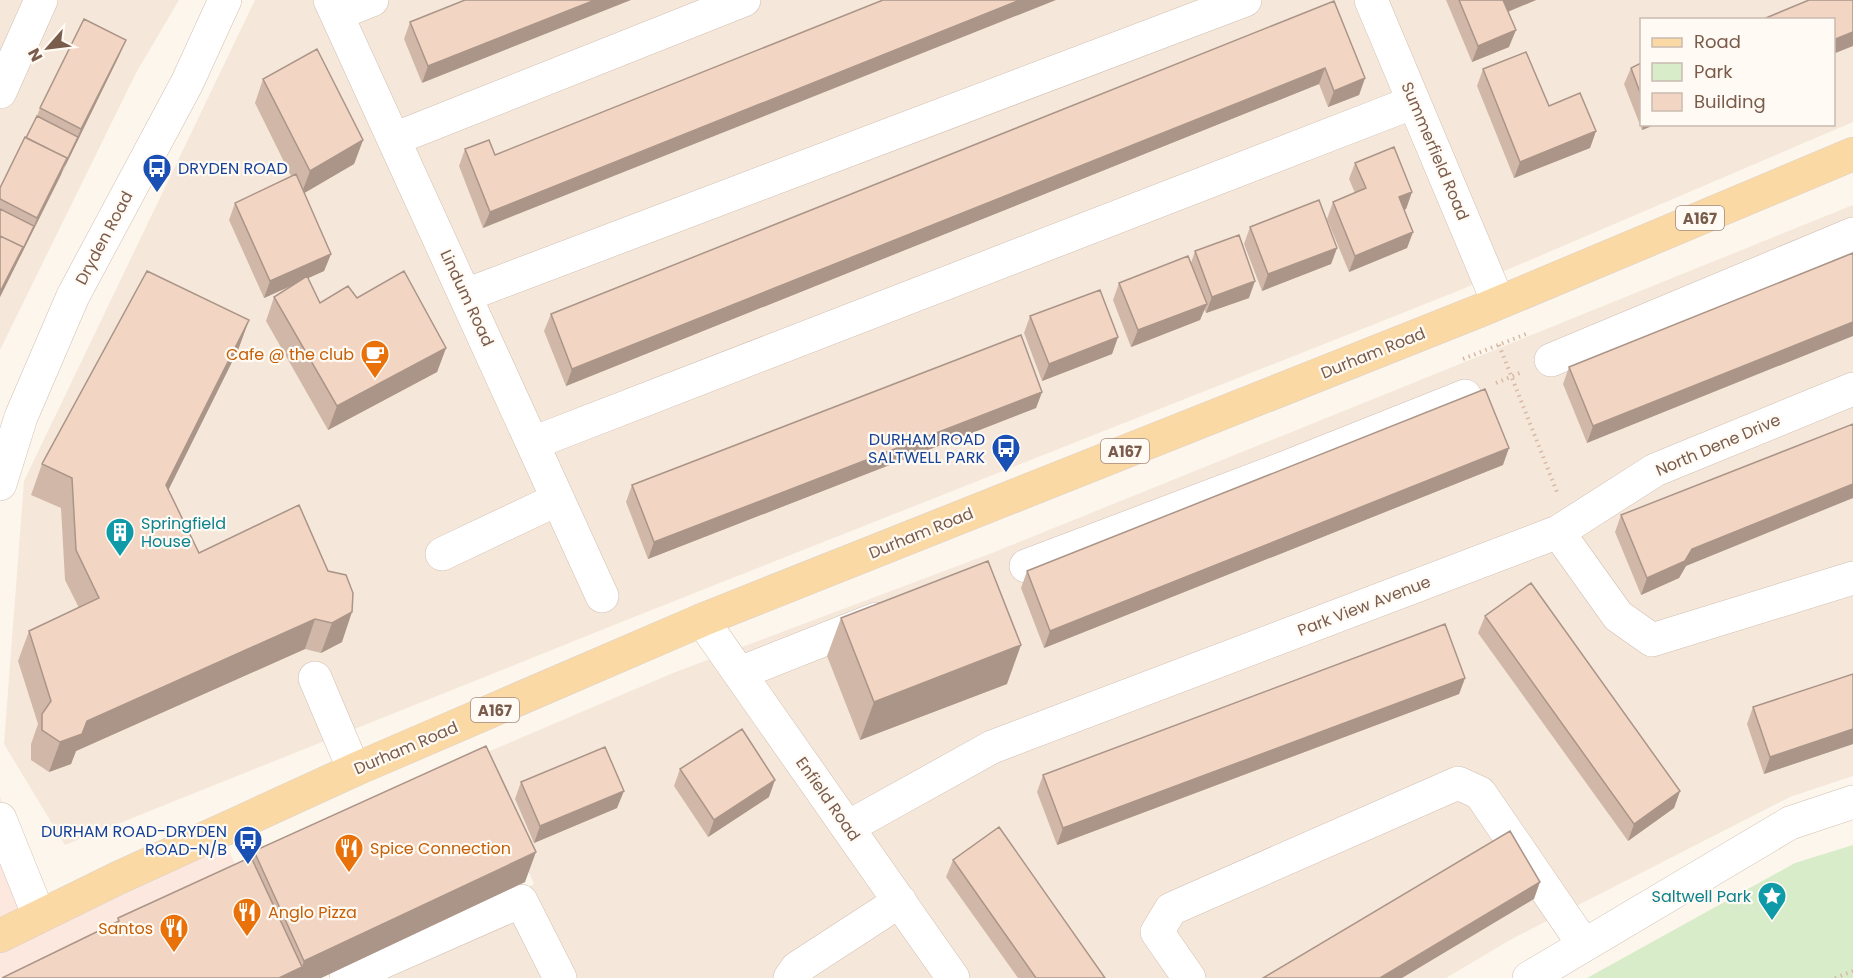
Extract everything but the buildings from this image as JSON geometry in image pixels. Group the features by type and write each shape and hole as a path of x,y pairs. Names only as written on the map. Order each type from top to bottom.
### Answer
{"main road":[{"name":"Durham Road","path":"0,936 354,770 702,620 1498,302 1853,154"}],"street":[{"path":"0,90 41,0"},
{"name":"Dryden Road","path":"0,484 10,413 187,83 225,0"},
{"path":"334,7 372,0"},
{"path":"394,139 744,0"},
{"path":"466,295 1245,0"},
{"name":"Summerfield Road","path":"1371,0 1498,302"},
{"name":"Lindum Road","path":"334,7 602,596"},
{"path":"533,443 1414,102"},
{"path":"1551,360 1853,234"},
{"name":"North Dene Drive","path":"1564,528 1655,470 1853,389"},
{"path":"1026,566 1287,467 1465,396"},
{"path":"442,554 558,499"},
{"path":"1564,528 1618,616 1652,640 1853,578"},
{"name":"Park View Avenue","path":"848,827 992,747 1564,528"},
{"path":"740,673 888,614"},
{"name":"Enfield Road","path":"702,620 953,978"},
{"path":"315,678 354,770"},
{"path":"1189,978 1157,932 1171,909 1458,783 1480,793 1584,945"},
{"path":"1529,978 1790,824 1853,802"},
{"path":"0,819 39,916"},
{"path":"346,978 521,901 560,978"},
{"path":"790,978 797,968 900,901"}],"path":[{"path":"1512,377 1564,528"},
{"path":"1835,978 1853,971"}],"shaded area":[{"path":"0,0 179,0 136,73 0,350"},
{"path":"255,0 1853,0 1853,122 1453,293 65,845 4,744 24,481"},
{"path":"1853,205 1853,776 1790,797 1510,940 1446,978 344,978 534,884 478,756 673,673 992,553"},
{"path":"0,796 39,916 220,831 287,978 0,978"}],"green space":[{"name":"Saltwell Park","path":"1853,845 1853,978 1587,978 1795,863"}],"place":[{"name":"DRYDEN ROAD","path":"157,194"},
{"name":"Cafe @ the club","path":"375,380"},
{"name":"DURHAM ROAD SALTWELL PARK","path":"1006,474"},
{"name":"Springfield House","path":"120,558"},
{"name":"DURHAM ROAD-DRYDEN ROAD-N/B","path":"248,866"},
{"name":"Spice Connection","path":"349,874"},
{"name":"Saltwell Park","path":"1772,922"},
{"name":"Anglo Pizza","path":"247,938"},
{"name":"Santos","path":"174,954"}]}
